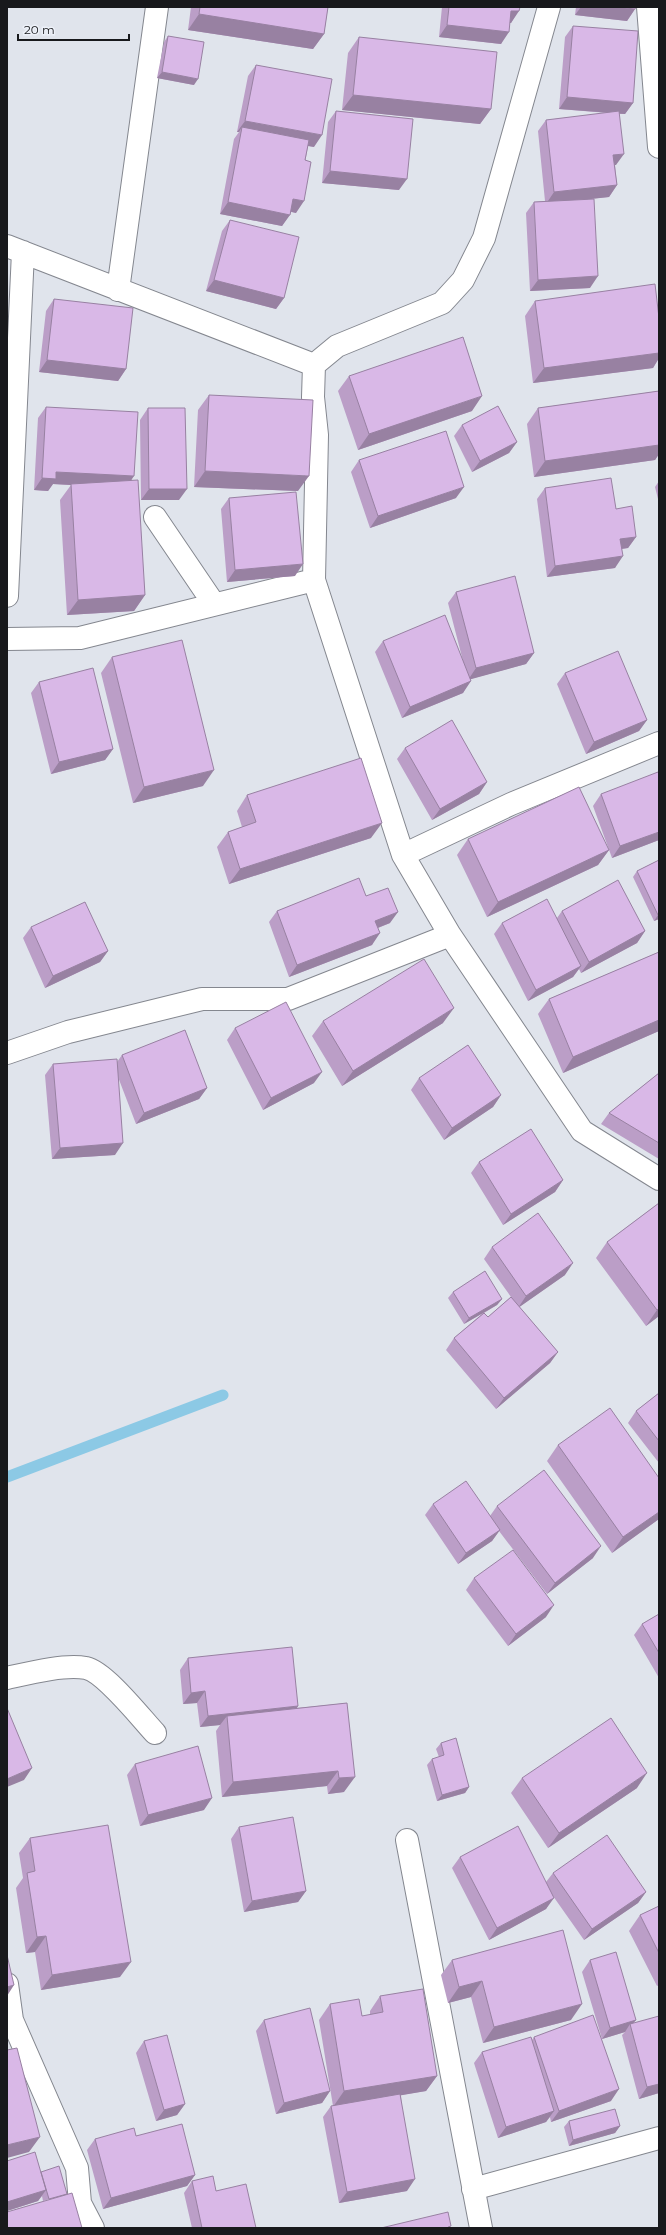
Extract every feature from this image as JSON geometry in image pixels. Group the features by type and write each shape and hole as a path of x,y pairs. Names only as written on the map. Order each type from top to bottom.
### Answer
{"street":[{"path":"118,290 157,7"},
{"path":"549,7 484,238 463,280 442,303 337,346 314,365 313,397 316,435 314,580 403,854 450,935 582,1131 659,1180"},
{"path":"648,7 659,147"},
{"path":"7,596 15,249 314,365"},
{"path":"154,516 214,604"},
{"path":"7,639 80,638 314,580"},
{"path":"403,854 511,804 659,743"},
{"path":"7,1053 68,1032 202,999 288,999 450,935"},
{"path":"7,1678 43,1669 87,1668 111,1684 155,1734"},
{"path":"407,1840 481,2228"},
{"path":"7,1984 10,2021 77,2168 80,2203 94,2228"},
{"path":"473,2189 659,2138"}],"building":[{"path":"200,7 328,7 324,34 199,14"},
{"path":"449,7 520,7 519,11 511,11 509,32 447,25"},
{"path":"615,7 636,7 635,9"},
{"path":"573,26 638,31 633,103 567,97"},
{"path":"168,36 204,42 198,79 162,72"},
{"path":"359,37 497,52 491,109 353,95"},
{"path":"256,65 332,79 322,135 245,121"},
{"path":"336,111 413,119 407,179 330,171"},
{"path":"619,111 624,154 613,155 617,185 554,192 546,120"},
{"path":"242,127 309,140 305,160 311,162 304,201 293,199 290,215 228,202"},
{"path":"594,199 598,276 538,280 534,202"},
{"path":"230,220 299,237 284,298 214,280"},
{"path":"655,284 659,318 659,353 544,368 535,301"},
{"path":"54,299 133,308 126,369 47,360"},
{"path":"463,337 482,396 369,434 349,376"},
{"path":"659,391 659,445 545,461 538,408"},
{"path":"209,395 313,400 309,476 205,471"},
{"path":"498,406 517,442 480,461 462,425"},
{"path":"46,407 138,412 134,476 56,472 56,479 42,478"},
{"path":"148,408 185,408 187,489 149,489"},
{"path":"446,431 464,487 378,516 359,460"},
{"path":"611,478 616,509 632,506 636,537 620,539 623,556 555,566 545,488"},
{"path":"138,480 145,595 78,600 71,484"},
{"path":"296,492 303,564 235,570 229,498"},
{"path":"515,576 534,653 476,668 456,592"},
{"path":"445,615 471,681 410,707 383,641"},
{"path":"182,640 214,770 144,787 112,657"},
{"path":"618,651 647,720 594,742 565,673"},
{"path":"93,668 113,749 59,762 39,682"},
{"path":"452,720 487,782 440,809 405,748"},
{"path":"361,758 382,823 240,869 228,832 256,822 247,795"},
{"path":"658,772 659,832 620,846 601,794"},
{"path":"579,787 609,850 498,902 468,839"},
{"path":"659,860 659,915 658,915 637,871"},
{"path":"359,878 366,896 388,888 398,912 375,921 380,933 297,965 277,911"},
{"path":"618,880 645,931 589,962 562,911"},
{"path":"547,899 581,966 536,990 502,923"},
{"path":"85,902 108,951 53,976 31,927"},
{"path":"659,952 659,1020 573,1057 549,999"},
{"path":"424,959 454,1008 353,1071 323,1021"},
{"path":"286,1002 322,1072 271,1098 235,1028"},
{"path":"185,1030 207,1088 144,1113 122,1055"},
{"path":"468,1045 501,1095 452,1128 419,1078"},
{"path":"117,1059 123,1143 60,1148 53,1064"},
{"path":"659,1073 659,1143 609,1113"},
{"path":"531,1129 563,1180 511,1214 479,1162"},
{"path":"659,1203 659,1309 657,1310 607,1242"},
{"path":"538,1213 573,1263 526,1296 492,1247"},
{"path":"485,1271 502,1299 469,1318 453,1292"},
{"path":"511,1297 558,1352 504,1398 454,1338 484,1313 488,1317"},
{"path":"659,1393 659,1441 636,1411"},
{"path":"610,1408 659,1478 659,1512 623,1537 558,1445"},
{"path":"544,1470 601,1546 555,1583 497,1506"},
{"path":"466,1481 500,1530 466,1553 433,1504"},
{"path":"513,1550 554,1605 516,1634 474,1578"},
{"path":"659,1614 659,1653 642,1624"},
{"path":"292,1647 298,1706 208,1716 205,1691 191,1693 188,1658"},
{"path":"347,1703 355,1777 339,1778 338,1771 233,1782 227,1716"},
{"path":"7,1708 32,1768 7,1779"},
{"path":"611,1718 647,1773 559,1833 522,1778"},
{"path":"456,1738 469,1787 442,1795 432,1759 444,1755 441,1743"},
{"path":"198,1746 212,1798 148,1815 135,1764"},
{"path":"293,1817 306,1891 252,1901 239,1827"},
{"path":"108,1825 131,1962 52,1975 46,1936 37,1937 27,1873 35,1871 30,1838"},
{"path":"518,1826 554,1898 497,1928 460,1857"},
{"path":"607,1835 646,1892 592,1929 553,1873"},
{"path":"659,1906 659,1953 640,1915"},
{"path":"563,1930 582,2004 494,2027 482,1981 459,1987 452,1960"},
{"path":"616,1952 636,2020 610,2028 590,1960"},
{"path":"7,1955 14,1985 7,1987"},
{"path":"423,1989 437,2076 344,2091 330,2004 359,1999 362,2016 383,2012 380,1996"},
{"path":"310,2008 330,2091 284,2103 264,2020"},
{"path":"593,2015 619,2089 559,2111 534,2037"},
{"path":"659,2016 659,2084 647,2087 630,2024"},
{"path":"167,2035 185,2104 164,2110 144,2041"},
{"path":"531,2037 554,2111 506,2127 482,2052"},
{"path":"17,2048 40,2137 7,2145 7,2050"},
{"path":"400,2094 415,2179 347,2192 331,2106"},
{"path":"615,2109 620,2126 573,2140 569,2121"},
{"path":"182,2124 195,2175 111,2198 95,2139 134,2128 136,2136"},
{"path":"35,2152 46,2190 7,2202 7,2161"},
{"path":"59,2166 67,2194 49,2199 41,2172"},
{"path":"213,2176 216,2191 246,2184 256,2228 202,2228 192,2181"},
{"path":"72,2193 82,2228 7,2228 7,2212"},
{"path":"448,2212 451,2226 448,2228 381,2228"}],"waterway":[{"path":"7,1477 223,1395"}]}
